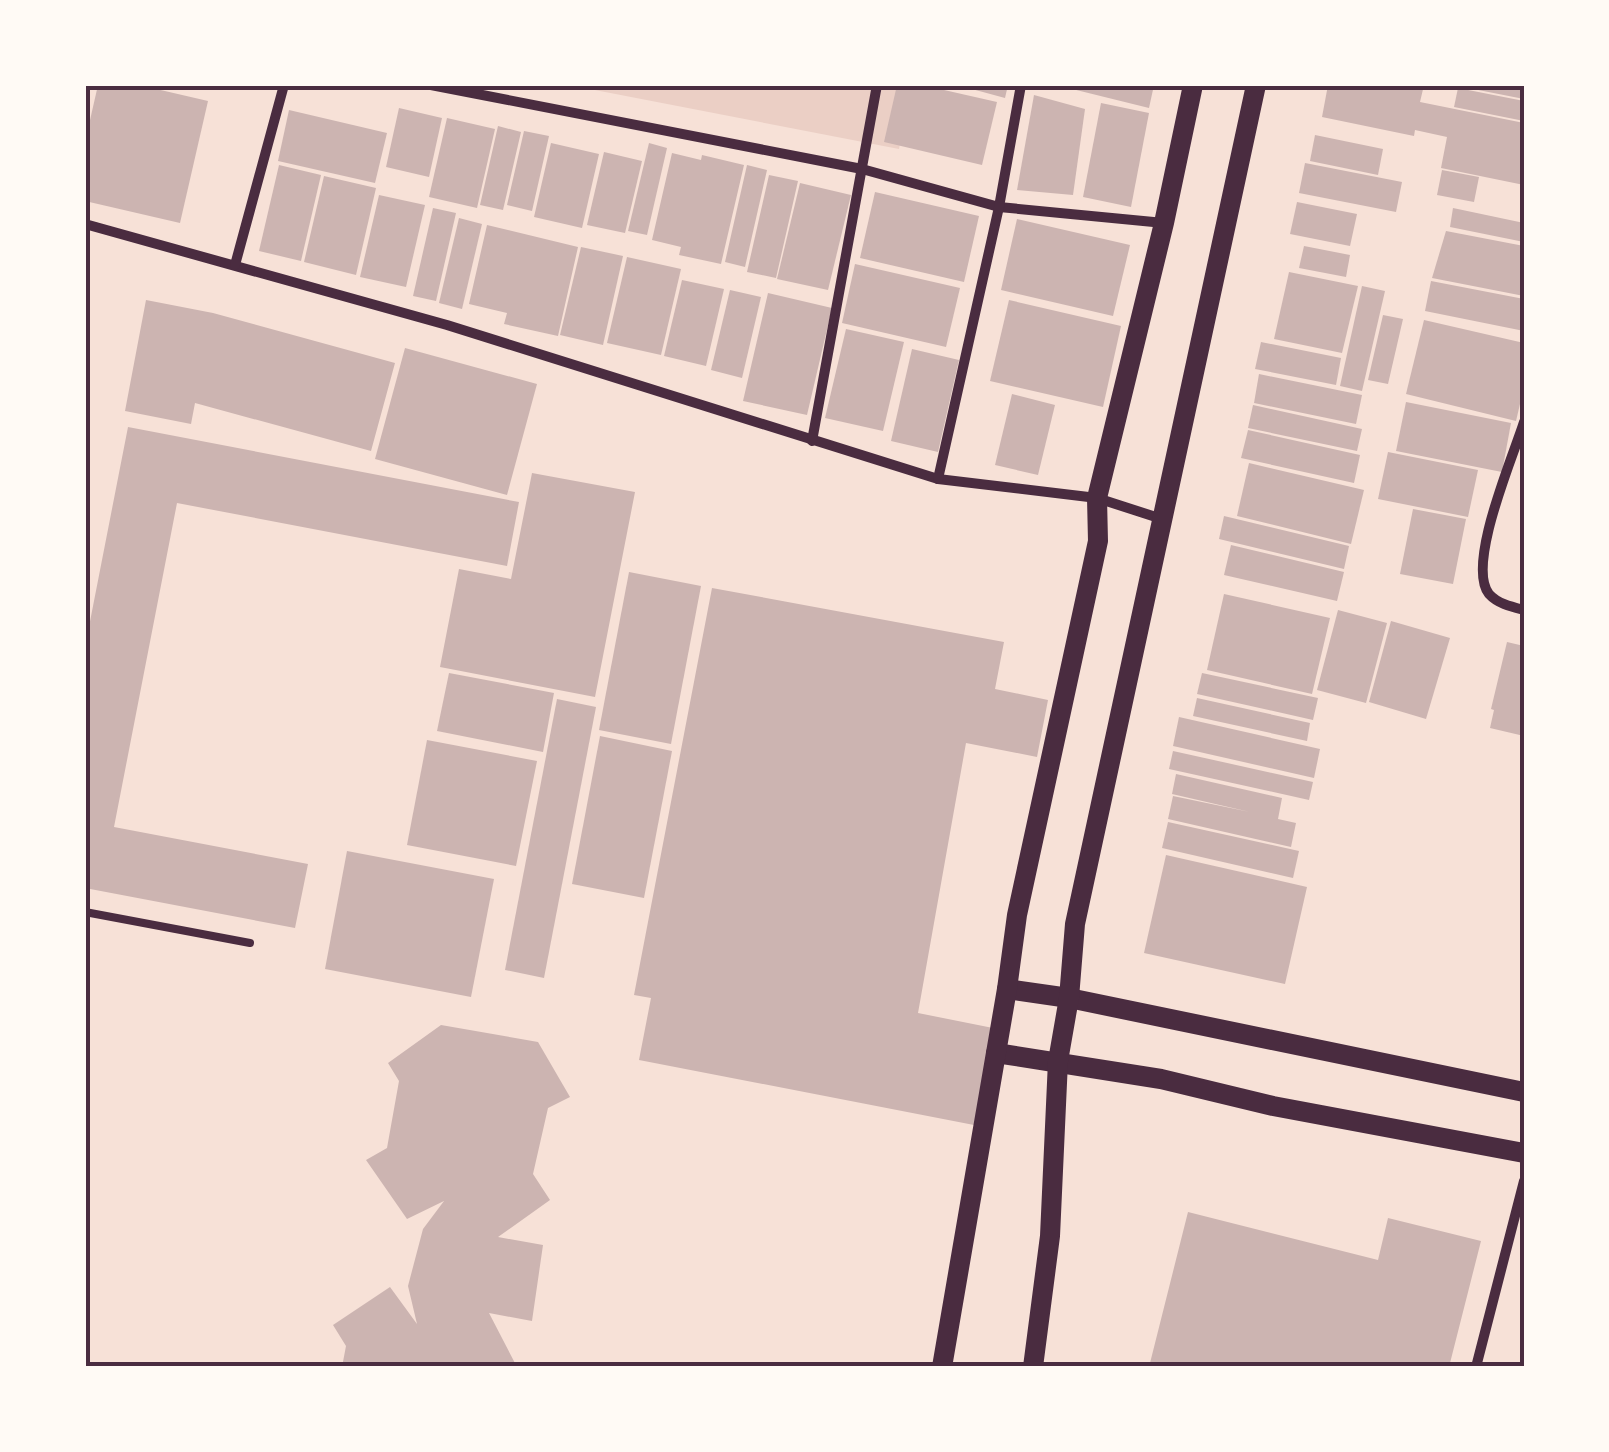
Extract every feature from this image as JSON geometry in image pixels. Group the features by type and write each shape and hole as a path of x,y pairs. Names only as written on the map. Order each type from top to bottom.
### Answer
{"main road":[{"path":"942,1367 1007,990 1016,915 1098,541 1096,498 1164,223 1193,85"},
{"path":"1033,1367 1050,1236 1058,1061 1069,998 1075,924 1256,85"},
{"path":"1007,990 1069,998 1524,1092"},
{"path":"996,1053 1161,1078 1273,1106 1524,1153"}],"street":[{"path":"236,265 284,85"},
{"path":"431,85 862,169 999,207 1164,223"},
{"path":"812,441 877,85"},
{"path":"938,479 999,207 1021,85"},
{"path":"85,224 447,325 938,479 1096,498 1164,520"},
{"path":"1524,422 1486,541 1482,569 1483,583 1491,596 1524,610"},
{"path":"1476,1367 1524,1182"}],"lane":[{"path":"85,912 250,943"}],"shaded area":[{"path":"569,85 911,85 899,149"}],"building":[{"path":"98,85 139,85 208,101 180,223 85,201 85,142"},
{"path":"897,85 922,85 997,102 982,165 884,142"},
{"path":"957,85 1008,85 1005,98"},
{"path":"1056,85 1154,85 1149,108"},
{"path":"1328,85 1424,85 1420,102 1524,123 1524,185 1441,168 1447,137 1415,130 1414,136 1322,117"},
{"path":"1524,85 1524,99 1463,87"},
{"path":"1458,88 1524,101 1524,121 1454,107"},
{"path":"1034,95 1085,109 1073,195 1017,190"},
{"path":"1101,103 1149,113 1131,207 1083,197"},
{"path":"399,108 442,118 429,177 386,167"},
{"path":"289,110 387,133 375,183 278,161"},
{"path":"447,118 495,129 477,208 429,197"},
{"path":"498,126 521,132 503,210 480,205"},
{"path":"524,131 549,136 532,211 507,205"},
{"path":"1315,135 1383,149 1378,175 1310,161"},
{"path":"551,143 599,154 582,228 534,217"},
{"path":"649,143 667,148 647,235 628,231"},
{"path":"604,152 642,161 625,233 587,225"},
{"path":"672,153 744,165 721,264 679,255 681,247 652,240"},
{"path":"1305,163 1402,182 1396,212 1299,193"},
{"path":"279,165 321,175 301,261 259,251"},
{"path":"747,165 767,170 745,267 725,262"},
{"path":"1442,170 1479,177 1474,202 1437,195"},
{"path":"769,175 798,181 776,278 747,272"},
{"path":"324,176 376,188 356,275 304,262"},
{"path":"800,183 851,195 828,290 777,279"},
{"path":"875,192 979,216 964,282 860,258"},
{"path":"379,195 425,205 406,287 360,277"},
{"path":"1297,202 1357,214 1350,246 1290,234"},
{"path":"433,208 456,213 436,301 413,296"},
{"path":"1453,208 1524,223 1524,242 1450,227"},
{"path":"459,218 482,224 462,309 439,303"},
{"path":"1017,219 1130,245 1113,316 1001,290"},
{"path":"487,225 578,247 558,336 504,324 507,313 469,304"},
{"path":"1446,231 1524,246 1524,296 1432,278"},
{"path":"1304,246 1350,255 1346,277 1299,268"},
{"path":"581,247 623,256 603,345 560,335"},
{"path":"627,257 681,269 661,355 607,343"},
{"path":"855,264 960,288 946,347 842,323"},
{"path":"1289,272 1358,286 1342,353 1274,339"},
{"path":"682,280 724,289 706,366 664,356"},
{"path":"1431,281 1524,299 1524,331 1425,311"},
{"path":"1362,286 1385,291 1362,391 1340,386"},
{"path":"730,290 761,297 742,378 711,370"},
{"path":"768,293 832,308 807,415 743,401"},
{"path":"146,300 213,313 395,363 371,451 195,403 191,424 125,411"},
{"path":"1009,300 1121,326 1103,407 990,381"},
{"path":"1383,315 1403,319 1388,384 1368,380"},
{"path":"1424,320 1524,343 1524,387 1516,421 1406,394"},
{"path":"846,329 904,342 883,431 825,418"},
{"path":"1261,342 1341,358 1336,385 1255,369"},
{"path":"405,348 537,384 507,495 375,459"},
{"path":"912,349 959,360 938,452 891,441"},
{"path":"1259,374 1362,395 1356,424 1254,403"},
{"path":"1012,394 1055,405 1038,475 995,465"},
{"path":"1406,402 1511,423 1502,472 1396,451"},
{"path":"1253,405 1362,429 1357,451 1248,428"},
{"path":"128,427 519,502 507,566 177,503 114,827 308,864 295,928 85,888 85,647"},
{"path":"1248,430 1360,455 1354,483 1241,458"},
{"path":"1388,452 1478,470 1468,517 1378,499"},
{"path":"1249,463 1364,490 1351,544 1237,516"},
{"path":"532,473 635,492 595,697 440,667 459,569 511,579"},
{"path":"1413,509 1466,519 1453,584 1400,574"},
{"path":"1224,516 1349,546 1344,569 1219,539"},
{"path":"1231,545 1344,572 1337,601 1224,575"},
{"path":"629,572 701,586 671,744 599,730"},
{"path":"712,588 1004,642 995,689 1048,700 1037,757 966,743 918,1013 993,1028 974,1125 639,1060 651,998 634,995"},
{"path":"1224,594 1330,618 1312,694 1207,670"},
{"path":"1338,610 1387,623 1366,703 1317,690"},
{"path":"1391,621 1450,638 1426,719 1369,702"},
{"path":"1507,642 1524,646 1524,736 1490,728"},
{"path":"449,673 554,693 543,752 437,731"},
{"path":"1202,673 1318,698 1313,720 1197,694"},
{"path":"1197,698 1310,723 1307,741 1193,716"},
{"path":"557,699 596,707 544,978 505,970"},
{"path":"1179,717 1320,749 1314,778 1173,746"},
{"path":"600,736 672,751 644,898 572,884"},
{"path":"427,740 537,761 516,866 407,845"},
{"path":"1173,751 1313,782 1309,800 1169,769"},
{"path":"1176,774 1282,798 1278,819 1296,823 1291,847 1168,819 1173,796 1250,812 1172,794"},
{"path":"1168,822 1299,851 1293,878 1162,848"},
{"path":"347,851 494,879 471,997 325,969"},
{"path":"1166,855 1307,887 1285,984 1144,953"},
{"path":"441,1025 538,1042 570,1097 548,1108 533,1174 550,1200 498,1237 543,1245 532,1321 489,1313 517,1367 342,1367 346,1346 333,1325 390,1287 417,1324 408,1286 423,1229 444,1201 407,1219 366,1160 387,1148 399,1081 388,1063"},
{"path":"1188,1212 1378,1260 1388,1218 1481,1241 1449,1367 1149,1367"}]}
